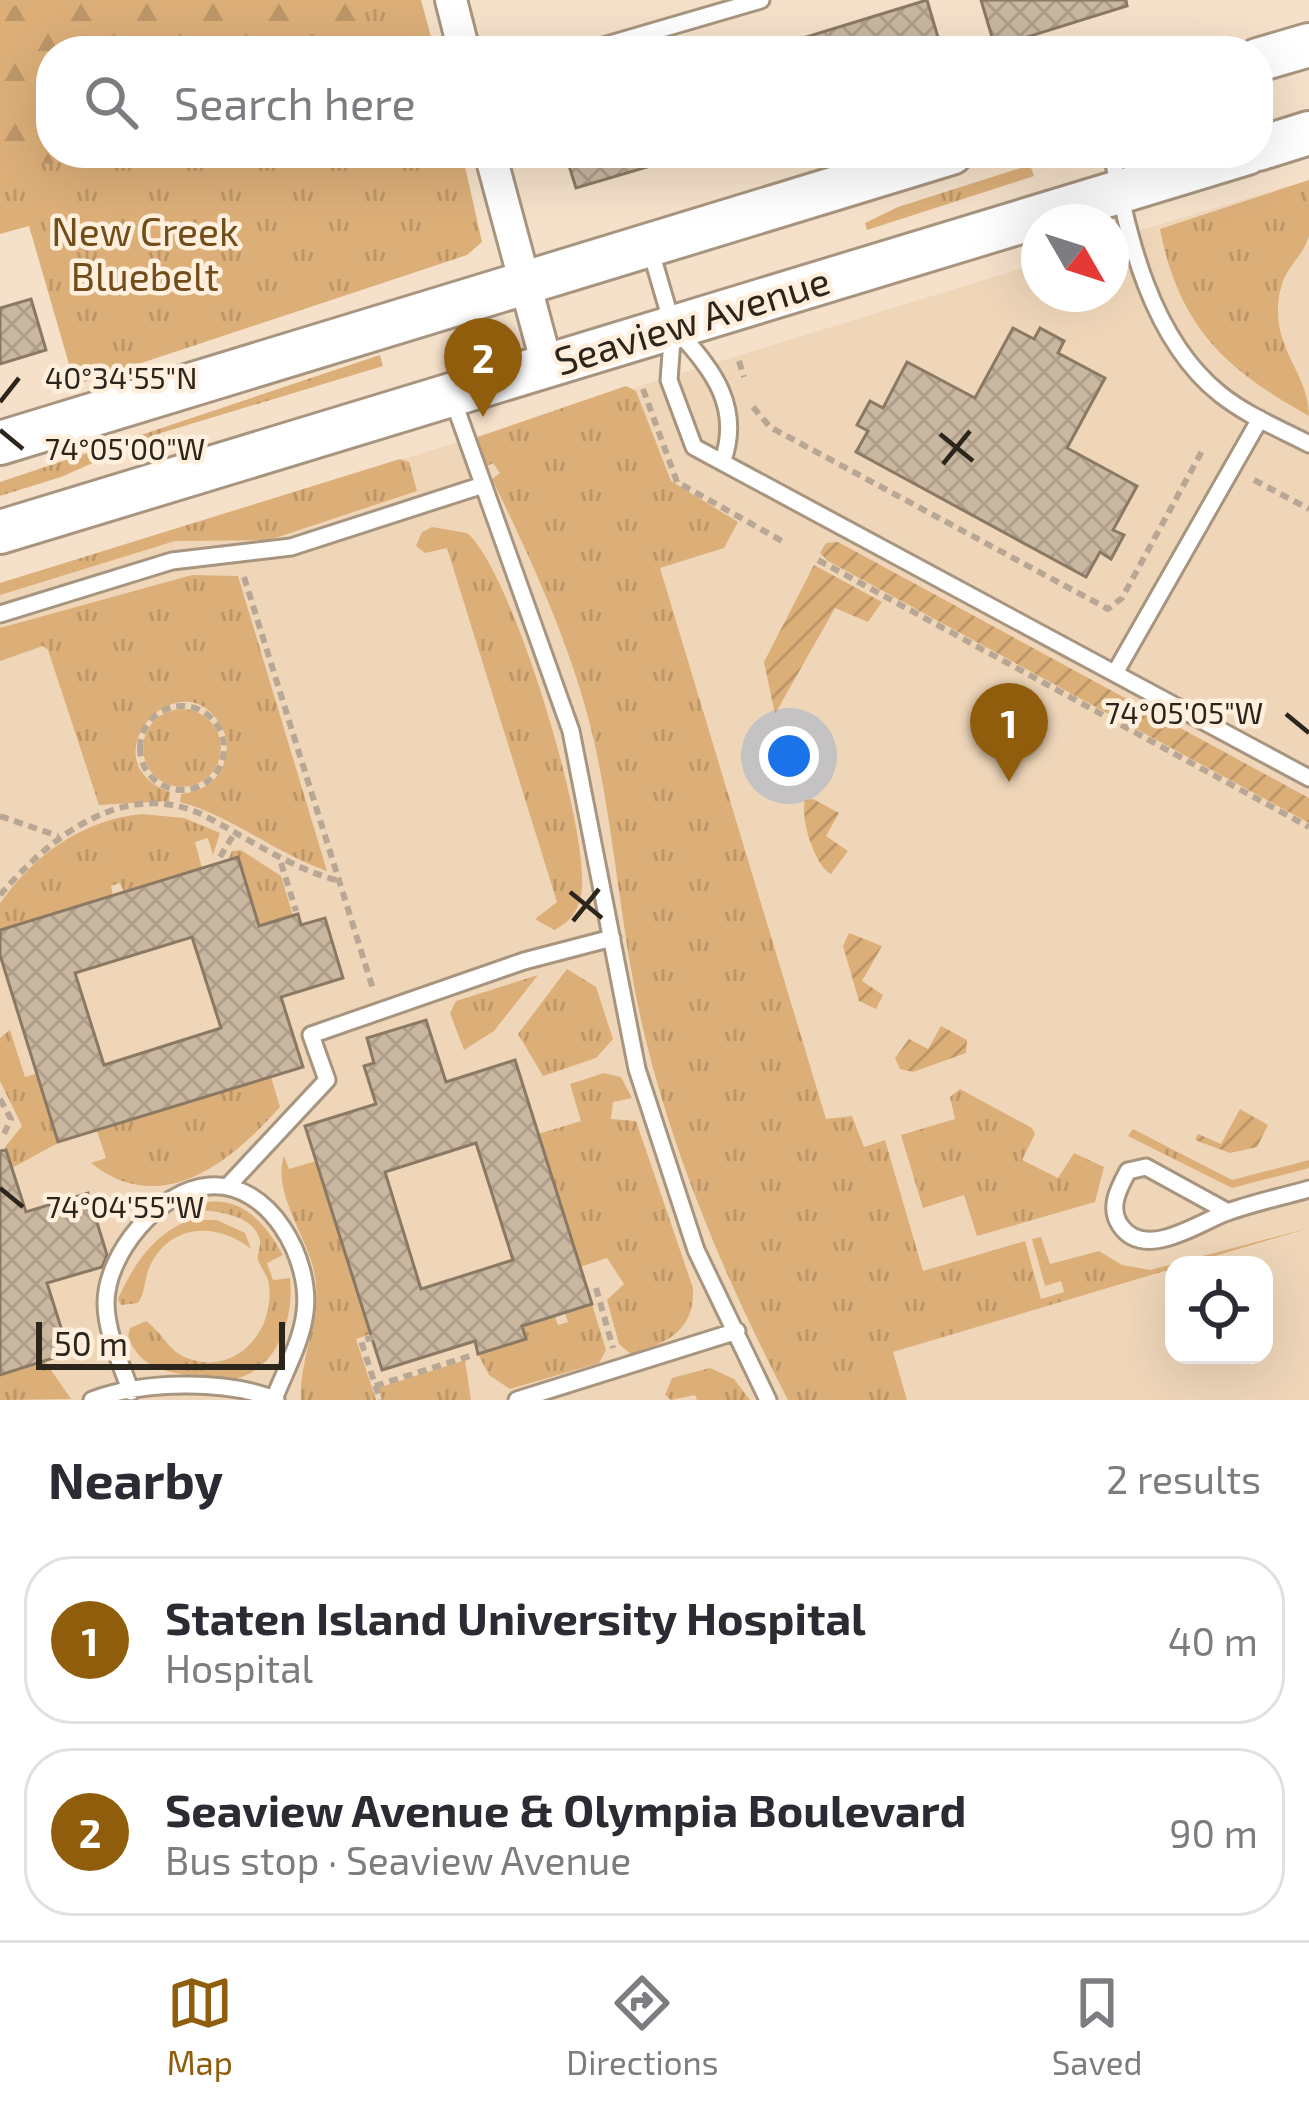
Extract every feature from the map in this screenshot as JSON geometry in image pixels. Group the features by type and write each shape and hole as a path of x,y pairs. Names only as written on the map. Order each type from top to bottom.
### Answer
{"street":[{"path":"451,0 460,36"},
{"path":"1273,56 1309,45"},
{"path":"1273,144 1309,133"},
{"path":"494,168 547,365"},
{"path":"0,443 901,168"},
{"name":"Seaview Avenue","path":"0,532 673,327 1116,173 1148,168"}],"lane":[{"path":"637,36 761,0"},
{"path":"1116,173 1140,264 1180,353 1222,396 1309,445"},
{"path":"649,244 673,327 669,380 694,448 1309,778"},
{"path":"673,327 712,368 733,432 722,460"},
{"path":"451,394 571,731 637,1070 696,1250 768,1400"},
{"path":"1115,673 1260,419"},
{"path":"0,614 172,561 237,557 291,547 480,486"},
{"path":"226,1187 326,1080 311,1035 524,961 612,938"},
{"path":"1228,1211 1146,1167 1128,1171 1115,1202 1118,1222 1140,1240 1156,1240 1228,1211 1309,1189"},
{"path":"92,1400 193,1387 251,1390 275,1400 305,1314 302,1268 283,1226 226,1187 196,1188 165,1206 132,1236 117,1260 105,1306 131,1392"},
{"path":"518,1400 737,1331"}],"path":[{"path":"739,362 755,412 770,428 1104,608 1122,598 1202,451"},
{"path":"1244,475 1309,509"},
{"path":"237,557 380,1011"},
{"path":"818,560 1309,827"},
{"path":"180,706 210,717 224,745 214,775 196,788 176,790 152,778 142,762 140,744 152,718 180,706"},
{"path":"174,808 176,790"},
{"path":"0,895 58,836 98,813 174,808 203,815 281,861 339,881"},
{"path":"0,816 58,836"},
{"path":"220,857 234,834"},
{"path":"281,861 296,911"},
{"path":"0,1099 11,1119 2,1138"},
{"path":"596,1288 620,1371"},
{"path":"374,1337 361,1341 380,1400"},
{"path":"375,1386 470,1356"},
{"path":"407,1364 411,1374"}],"shaded area":[{"path":"1309,180 1309,1400 0,1400 0,583 1021,269 1021,312 1129,312 1129,234"}],"green space":[{"name":"New Creek Bluebelt","path":"0,0 421,0 431,36 36,36 36,168 465,168 482,242 467,255 75,385 29,226 0,234"},
{"path":"35,0 364,0 365,36 36,36 36,164 0,167 0,10"},
{"path":"1021,168 1031,168 1034,176 867,230 865,223 898,207"},
{"path":"1309,180 1309,236 1285,276 1278,312 1309,416 1253,381 1210,342 1179,293 1160,229"},
{"path":"380,355 383,366 161,433 61,477 0,496 0,482"},
{"path":"626,386 636,391 671,481 738,522 724,548 660,568 826,1119 852,1116 864,1147 885,1140 923,1271 1025,1241 1041,1299 1064,1292 1061,1281 1045,1286 1032,1239 1041,1237 1050,1264 1099,1251 1122,1265 1150,1270 1165,1266 1165,1271 893,1352 907,1400 788,1400 725,1268 672,1131 637,1000 602,778 586,708 550,607 492,479 500,473 493,463 486,467 472,439"},
{"path":"400,459 409,462 417,491 269,540 175,541 0,595 0,583"},
{"path":"432,527 467,533 485,557 526,648 545,706 575,819 581,865 578,907 554,930 535,919 557,902 447,548 425,553 416,546 422,532"},
{"path":"838,542 1309,798 1309,823 828,561 820,553 826,543"},
{"path":"814,565 882,602 868,622 835,608 775,714 764,662"},
{"path":"192,575 238,576 327,871 180,802 181,794 210,783 225,759 226,737 210,712 190,702 169,705 151,718 139,736 136,757 145,776 170,792 169,801 99,805 48,650 43,646 0,661 0,628"},
{"path":"182,709 209,721 221,748 209,775 182,787 155,775 143,748 155,721"},
{"path":"813,799 839,813 826,836 848,851 831,874 819,861 807,829 805,800"},
{"path":"142,814 184,818 220,833 213,855 208,838 195,842 202,868 124,892 120,883 111,886 113,896 0,930 0,903 44,855 79,832"},
{"path":"241,850 281,876 293,916 254,928 256,915 238,858 228,860 232,851"},
{"path":"849,933 882,946 862,981 883,995 876,1009 859,1001 843,946"},
{"path":"567,969 596,987 613,1039 596,1058 543,1076 518,1034"},
{"path":"538,975 494,1031 464,1050 450,1013 456,1001"},
{"path":"941,1026 967,1040 966,1053 913,1072 900,1069 895,1058 909,1039 928,1049"},
{"path":"10,1030 25,1077 45,1071 40,1085 58,1143 12,1168 5,1147 22,1126 0,1081 0,1038"},
{"path":"604,1073 621,1077 632,1098 613,1102 611,1119 636,1121 693,1288 684,1325 656,1345 631,1354 619,1344 607,1300 624,1284 607,1258 580,1267 538,1134 581,1121 570,1084"},
{"path":"271,1077 280,1107 241,1146 194,1176 144,1186 118,1179 91,1163 106,1158 97,1131"},
{"path":"960,1089 1032,1128 1035,1134 1022,1160 1058,1178 1074,1153 1104,1167 1095,1202 977,1236 964,1195 923,1208 901,1135 955,1119 950,1097"},
{"path":"1240,1109 1268,1125 1257,1147 1230,1153 1195,1140 1198,1134 1221,1144"},
{"path":"1133,1129 1232,1180 1309,1160 1309,1168 1232,1188 1128,1136"},
{"path":"284,1156 289,1169 316,1161 371,1334 356,1339 376,1400 301,1400 316,1288 310,1257 282,1184"},
{"path":"208,1202 233,1205 253,1216 283,1255 267,1263 273,1280 290,1278 289,1313 277,1346 255,1370 221,1381 155,1367 139,1355 128,1336 130,1328 146,1321 180,1355 205,1362 236,1355 258,1333 269,1302 269,1285 258,1260 257,1232 234,1216 196,1210"},
{"path":"191,1220 217,1220 245,1233 251,1249 210,1231 182,1235 159,1252 138,1303 121,1305 118,1299 124,1286 147,1251"},
{"path":"1309,1228 1215,1256 1203,1256"},
{"path":"592,1304 606,1350 599,1363 510,1389 489,1375 478,1354 519,1319 533,1323 555,1316 558,1325 568,1322 565,1313"},
{"path":"44,1360 71,1399 0,1400 0,1375"},
{"path":"465,1360 471,1400 382,1400 378,1388"},
{"path":"710,1368 734,1379 750,1400 697,1400 695,1395 671,1400 665,1395 672,1378"}],"building":[{"path":"927,0 938,36 809,36"},
{"path":"981,0 1126,0 1127,6 1030,36 992,36"},
{"path":"570,168 644,168 576,188"},
{"path":"31,299 46,350 0,364 0,308"},
{"path":"1013,328 1034,339 1040,328 1064,341 1058,353 1105,378 1067,448 1137,486 1113,530 1124,535 1111,559 1100,552 1086,577 856,452 868,431 857,425 870,401 883,408 907,362 975,398"},
{"path":"238,857 259,926 298,914 301,925 325,918 343,978 281,997 303,1067 58,1142 0,955 0,930","holes":["192,937 221,1028 104,1065 75,973"]},
{"path":"426,1020 446,1082 515,1060 592,1304 522,1326 526,1339 478,1354 475,1341 382,1370 305,1126 376,1104 364,1066 374,1063 367,1038","holes":["476,1143 513,1260 421,1289 385,1172"]},
{"path":"6,1150 26,1212 88,1193 107,1255 102,1267 47,1283 69,1353 0,1375 0,1151"}],"place":[{"name":"Seaview Avenue & Olympia Boulevard","path":"483,417"},
{"name":"Staten Island University Hospital","path":"1009,782"}]}
